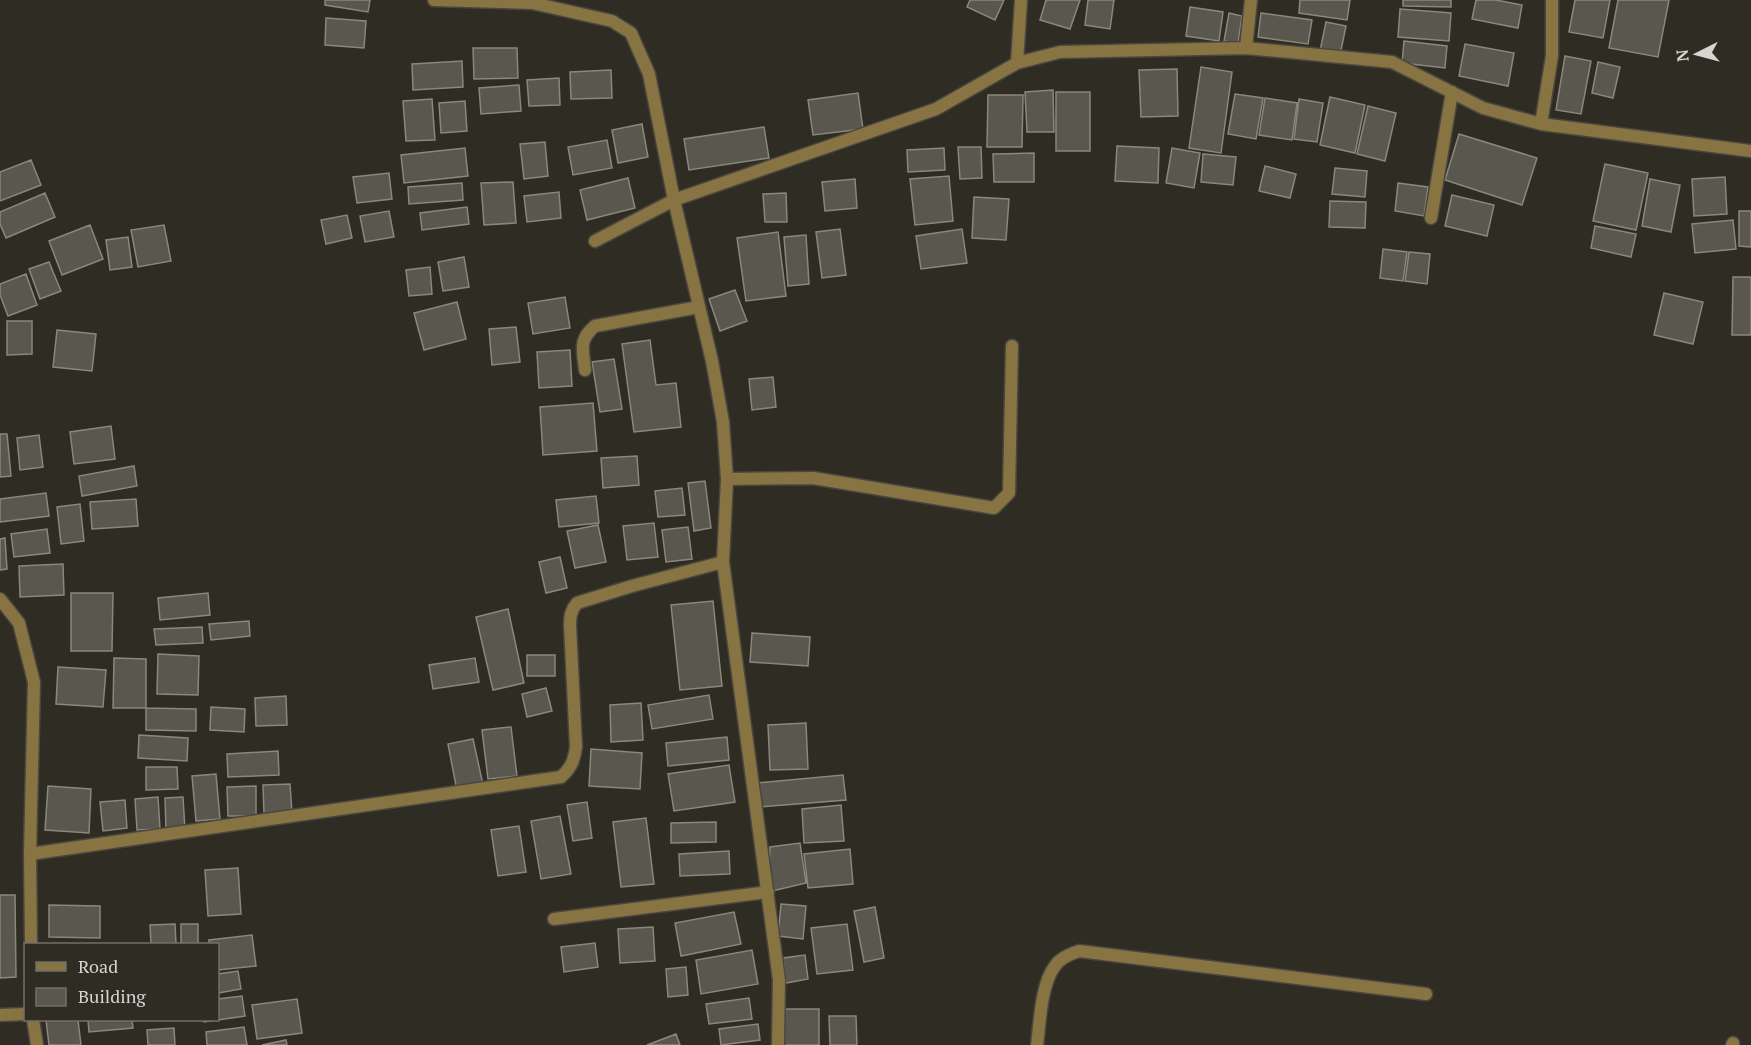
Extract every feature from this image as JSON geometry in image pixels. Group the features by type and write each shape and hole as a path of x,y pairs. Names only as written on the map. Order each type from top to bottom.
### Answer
{"street":[{"path":"434,0 532,3 612,21 631,33 649,74 674,200 712,361 723,422 727,479 723,562 779,980 778,1045"},
{"path":"1017,63 1021,0"},
{"path":"1246,48 1251,0"},
{"path":"1541,124 1552,56 1552,0"},
{"path":"595,241 674,200 936,109 1017,63 1060,52 1246,48 1392,62 1483,108 1541,124 1751,151"},
{"path":"1431,218 1452,92"},
{"path":"585,370 582,340 586,333 595,326 699,307"},
{"path":"727,479 813,478 994,508 1009,493 1012,346"},
{"path":"30,854 561,777 569,771 574,761 576,747 570,625 573,607 577,603 632,586 723,562"},
{"path":"0,599 19,623 34,682 30,854 31,943"},
{"path":"554,919 768,892"},
{"path":"1037,1045 1047,978 1056,964 1066,955 1079,951 1426,994"},
{"path":"0,1015 24,1014"},
{"path":"33,1021 37,1045"}],"building":[{"path":"325,0 370,0 368,12 325,5"},
{"path":"970,0 1004,0 995,20 967,7"},
{"path":"1046,0 1080,0 1070,29 1040,20"},
{"path":"1088,0 1114,0 1110,29 1085,25"},
{"path":"1300,0 1350,0 1347,20 1299,13"},
{"path":"1403,0 1451,0 1451,7 1403,6"},
{"path":"1476,0 1496,0 1522,5 1518,28 1472,19"},
{"path":"1575,0 1610,0 1603,38 1569,32"},
{"path":"1618,0 1669,0 1658,57 1609,48"},
{"path":"1190,7 1223,12 1219,41 1186,36"},
{"path":"1400,9 1451,13 1449,41 1398,37"},
{"path":"1229,13 1242,16 1238,43 1224,41"},
{"path":"1261,13 1312,20 1308,44 1258,37"},
{"path":"326,18 366,21 364,48 325,45"},
{"path":"1326,22 1346,26 1340,55 1320,51"},
{"path":"1404,41 1447,46 1445,68 1402,63"},
{"path":"1465,44 1514,53 1508,86 1459,76"},
{"path":"473,48 517,48 518,78 474,79"},
{"path":"1565,56 1591,61 1581,114 1556,110"},
{"path":"462,61 463,87 413,90 412,64"},
{"path":"1598,62 1620,67 1613,98 1592,93"},
{"path":"1201,67 1232,72 1221,153 1189,148"},
{"path":"1177,69 1178,116 1141,117 1139,70"},
{"path":"611,70 612,98 571,99 570,72"},
{"path":"559,78 560,105 529,106 527,80"},
{"path":"519,85 521,111 481,114 479,88"},
{"path":"1053,90 1054,132 1027,132 1025,92"},
{"path":"1056,92 1090,92 1090,151 1056,151"},
{"path":"858,93 863,129 813,135 808,100"},
{"path":"1235,94 1263,98 1256,139 1228,134"},
{"path":"988,95 1023,95 1022,147 987,147"},
{"path":"1330,97 1365,105 1355,153 1320,145"},
{"path":"1265,98 1297,103 1292,140 1259,135"},
{"path":"432,99 435,140 406,141 403,101"},
{"path":"1299,99 1323,103 1317,142 1294,139"},
{"path":"465,101 467,131 441,133 439,103"},
{"path":"1368,106 1396,113 1385,161 1357,154"},
{"path":"642,124 648,157 618,163 612,130"},
{"path":"764,127 769,158 689,170 684,139"},
{"path":"1459,134 1537,158 1522,205 1445,180"},
{"path":"607,140 612,168 573,175 568,147"},
{"path":"545,142 548,176 524,179 520,144"},
{"path":"1117,146 1159,148 1158,183 1115,181"},
{"path":"958,147 981,147 982,178 960,179"},
{"path":"465,148 468,176 404,183 401,155"},
{"path":"944,148 945,170 908,172 907,150"},
{"path":"1172,148 1200,153 1194,188 1166,183"},
{"path":"1034,153 1034,182 994,182 993,154"},
{"path":"1203,154 1236,157 1233,185 1201,182"},
{"path":"31,160 41,185 0,201 0,172"},
{"path":"1605,164 1648,173 1636,230 1593,221"},
{"path":"1265,166 1296,174 1290,198 1259,191"},
{"path":"1335,168 1367,171 1365,197 1332,194"},
{"path":"389,173 392,199 357,203 353,177"},
{"path":"949,176 953,221 915,225 910,179"},
{"path":"1725,177 1727,214 1694,216 1692,179"},
{"path":"628,178 635,208 587,220 580,190"},
{"path":"855,179 857,208 825,211 822,182"},
{"path":"1650,179 1680,185 1671,232 1642,226"},
{"path":"513,182 516,223 484,225 481,183"},
{"path":"462,183 463,200 409,204 408,187"},
{"path":"1398,183 1428,187 1424,216 1395,211"},
{"path":"559,192 561,218 527,222 524,196"},
{"path":"45,193 55,217 6,238 0,224 0,212"},
{"path":"786,193 787,222 765,222 763,194"},
{"path":"1452,195 1494,205 1487,236 1445,226"},
{"path":"974,197 1009,199 1006,240 972,238"},
{"path":"1330,201 1366,202 1365,228 1329,227"},
{"path":"467,207 469,224 422,230 420,213"},
{"path":"389,211 394,237 365,242 360,216"},
{"path":"1739,211 1751,211 1751,247 1739,246"},
{"path":"347,215 352,238 326,244 321,220"},
{"path":"1733,220 1736,249 1695,253 1692,224"},
{"path":"90,225 103,259 62,275 49,241"},
{"path":"164,225 171,261 138,267 131,230"},
{"path":"1595,226 1636,234 1631,257 1591,248"},
{"path":"840,229 846,275 822,278 816,232"},
{"path":"962,229 967,263 921,269 916,236"},
{"path":"778,232 786,296 746,301 737,238"},
{"path":"806,235 809,284 788,286 784,237"},
{"path":"128,237 132,267 110,270 106,240"},
{"path":"1383,249 1407,252 1403,281 1380,278"},
{"path":"1409,252 1430,254 1427,284 1405,281"},
{"path":"464,257 469,287 443,291 438,262"},
{"path":"49,262 61,291 40,299 29,269"},
{"path":"430,267 432,294 409,296 406,270"},
{"path":"26,274 37,305 8,316 0,295 0,284"},
{"path":"1733,277 1751,277 1751,335 1732,335"},
{"path":"735,290 747,321 720,331 709,299"},
{"path":"1664,293 1703,302 1693,344 1654,335"},
{"path":"565,297 570,328 533,334 528,303"},
{"path":"457,302 466,339 424,350 414,313"},
{"path":"7,321 32,321 32,354 7,355"},
{"path":"516,327 520,362 492,365 489,329"},
{"path":"57,330 96,334 92,371 53,367"},
{"path":"650,340 656,385 676,383 681,427 634,432 622,344"},
{"path":"570,350 572,386 539,388 537,352"},
{"path":"614,359 622,409 600,412 592,362"},
{"path":"773,377 776,407 752,410 749,379"},
{"path":"593,403 597,451 543,455 540,407"},
{"path":"111,426 115,459 74,464 70,432"},
{"path":"0,434 7,434 11,476 0,477"},
{"path":"39,435 43,467 20,470 17,438"},
{"path":"637,456 639,485 603,488 601,458"},
{"path":"134,466 137,486 82,496 79,476"},
{"path":"705,481 711,528 694,531 688,483"},
{"path":"682,488 685,515 658,517 655,491"},
{"path":"46,493 49,516 0,522 0,499"},
{"path":"596,496 599,523 559,527 556,500"},
{"path":"136,499 138,526 92,529 90,502"},
{"path":"80,504 84,541 61,544 57,507"},
{"path":"654,523 658,557 627,560 623,526"},
{"path":"598,525 606,562 575,568 567,531"},
{"path":"688,527 692,559 666,562 662,530"},
{"path":"47,529 50,553 14,557 11,534"},
{"path":"5,538 7,569 0,570 0,539"},
{"path":"560,557 567,588 546,593 539,562"},
{"path":"63,564 64,595 20,597 19,566"},
{"path":"71,593 113,593 112,651 71,651"},
{"path":"208,593 210,615 160,620 158,598"},
{"path":"713,601 722,686 680,690 671,605"},
{"path":"508,609 524,683 493,690 476,617"},
{"path":"249,621 250,636 211,640 209,624"},
{"path":"202,627 203,643 156,645 154,629"},
{"path":"752,633 810,637 808,666 750,662"},
{"path":"158,654 199,656 198,695 157,694"},
{"path":"527,655 555,655 555,676 527,676"},
{"path":"114,658 146,659 146,708 113,708"},
{"path":"475,658 479,682 433,689 429,665"},
{"path":"58,667 106,670 103,707 56,704"},
{"path":"546,688 552,711 527,717 522,694"},
{"path":"709,695 713,719 652,729 648,705"},
{"path":"286,696 287,725 256,726 255,698"},
{"path":"641,703 643,740 611,742 610,705"},
{"path":"211,707 245,709 244,732 210,730"},
{"path":"146,708 196,709 196,731 146,730"},
{"path":"806,723 808,769 770,770 768,725"},
{"path":"511,727 517,776 488,779 482,730"},
{"path":"139,735 188,738 187,761 138,758"},
{"path":"727,737 729,760 668,766 666,743"},
{"path":"473,739 483,785 457,791 448,744"},
{"path":"591,749 642,753 640,789 589,786"},
{"path":"278,751 279,775 228,777 227,754"},
{"path":"729,765 735,802 674,811 668,774"},
{"path":"146,767 177,767 178,789 146,790"},
{"path":"216,774 220,819 196,821 192,776"},
{"path":"843,775 846,800 758,807 756,783"},
{"path":"290,784 292,813 264,814 263,785"},
{"path":"48,786 91,789 89,833 45,830"},
{"path":"256,786 256,816 228,816 227,787"},
{"path":"158,797 160,829 137,830 135,799"},
{"path":"183,797 185,830 166,831 165,798"},
{"path":"125,800 127,828 103,831 100,802"},
{"path":"587,802 592,838 573,841 567,805"},
{"path":"841,805 844,841 804,843 802,809"},
{"path":"560,816 571,874 541,879 531,821"},
{"path":"646,818 654,884 621,887 613,822"},
{"path":"716,822 716,842 671,843 671,823"},
{"path":"519,826 526,872 498,876 491,830"},
{"path":"800,843 806,883 768,892 770,847"},
{"path":"850,849 853,884 808,888 804,854"},
{"path":"729,851 730,874 680,876 679,854"},
{"path":"238,868 241,914 208,916 205,870"},
{"path":"0,895 15,895 16,977 0,978"},
{"path":"781,904 806,906 803,939 778,936"},
{"path":"49,905 100,906 100,938 49,937"},
{"path":"875,907 884,958 864,962 854,911"},
{"path":"734,912 741,944 681,956 675,923"},
{"path":"175,924 176,943 151,943 150,925"},
{"path":"181,924 198,924 198,943 181,943"},
{"path":"847,924 853,970 817,974 811,928"},
{"path":"653,927 655,961 620,963 618,929"},
{"path":"252,935 256,966 219,970 219,943 209,943 209,940"},
{"path":"595,943 598,967 564,972 561,947"},
{"path":"752,950 758,984 701,994 696,960"},
{"path":"805,955 808,979 786,983 783,958"},
{"path":"686,967 688,995 668,997 666,969"},
{"path":"238,971 241,989 219,993 219,974"},
{"path":"242,996 245,1016 219,1020 219,999"},
{"path":"749,998 752,1019 709,1024 706,1004"},
{"path":"297,999 302,1033 257,1039 252,1005"},
{"path":"781,1009 819,1009 819,1045 781,1045"},
{"path":"829,1016 856,1016 857,1045 830,1045"},
{"path":"46,1021 78,1021 81,1045 49,1045"},
{"path":"88,1021 132,1021 133,1028 89,1032"},
{"path":"758,1024 760,1040 721,1045 719,1029"},
{"path":"244,1027 247,1045 207,1045 206,1032"},
{"path":"174,1028 175,1045 148,1045 147,1030"},
{"path":"676,1034 680,1045 647,1045"},
{"path":"286,1040 287,1045 262,1045"}]}
